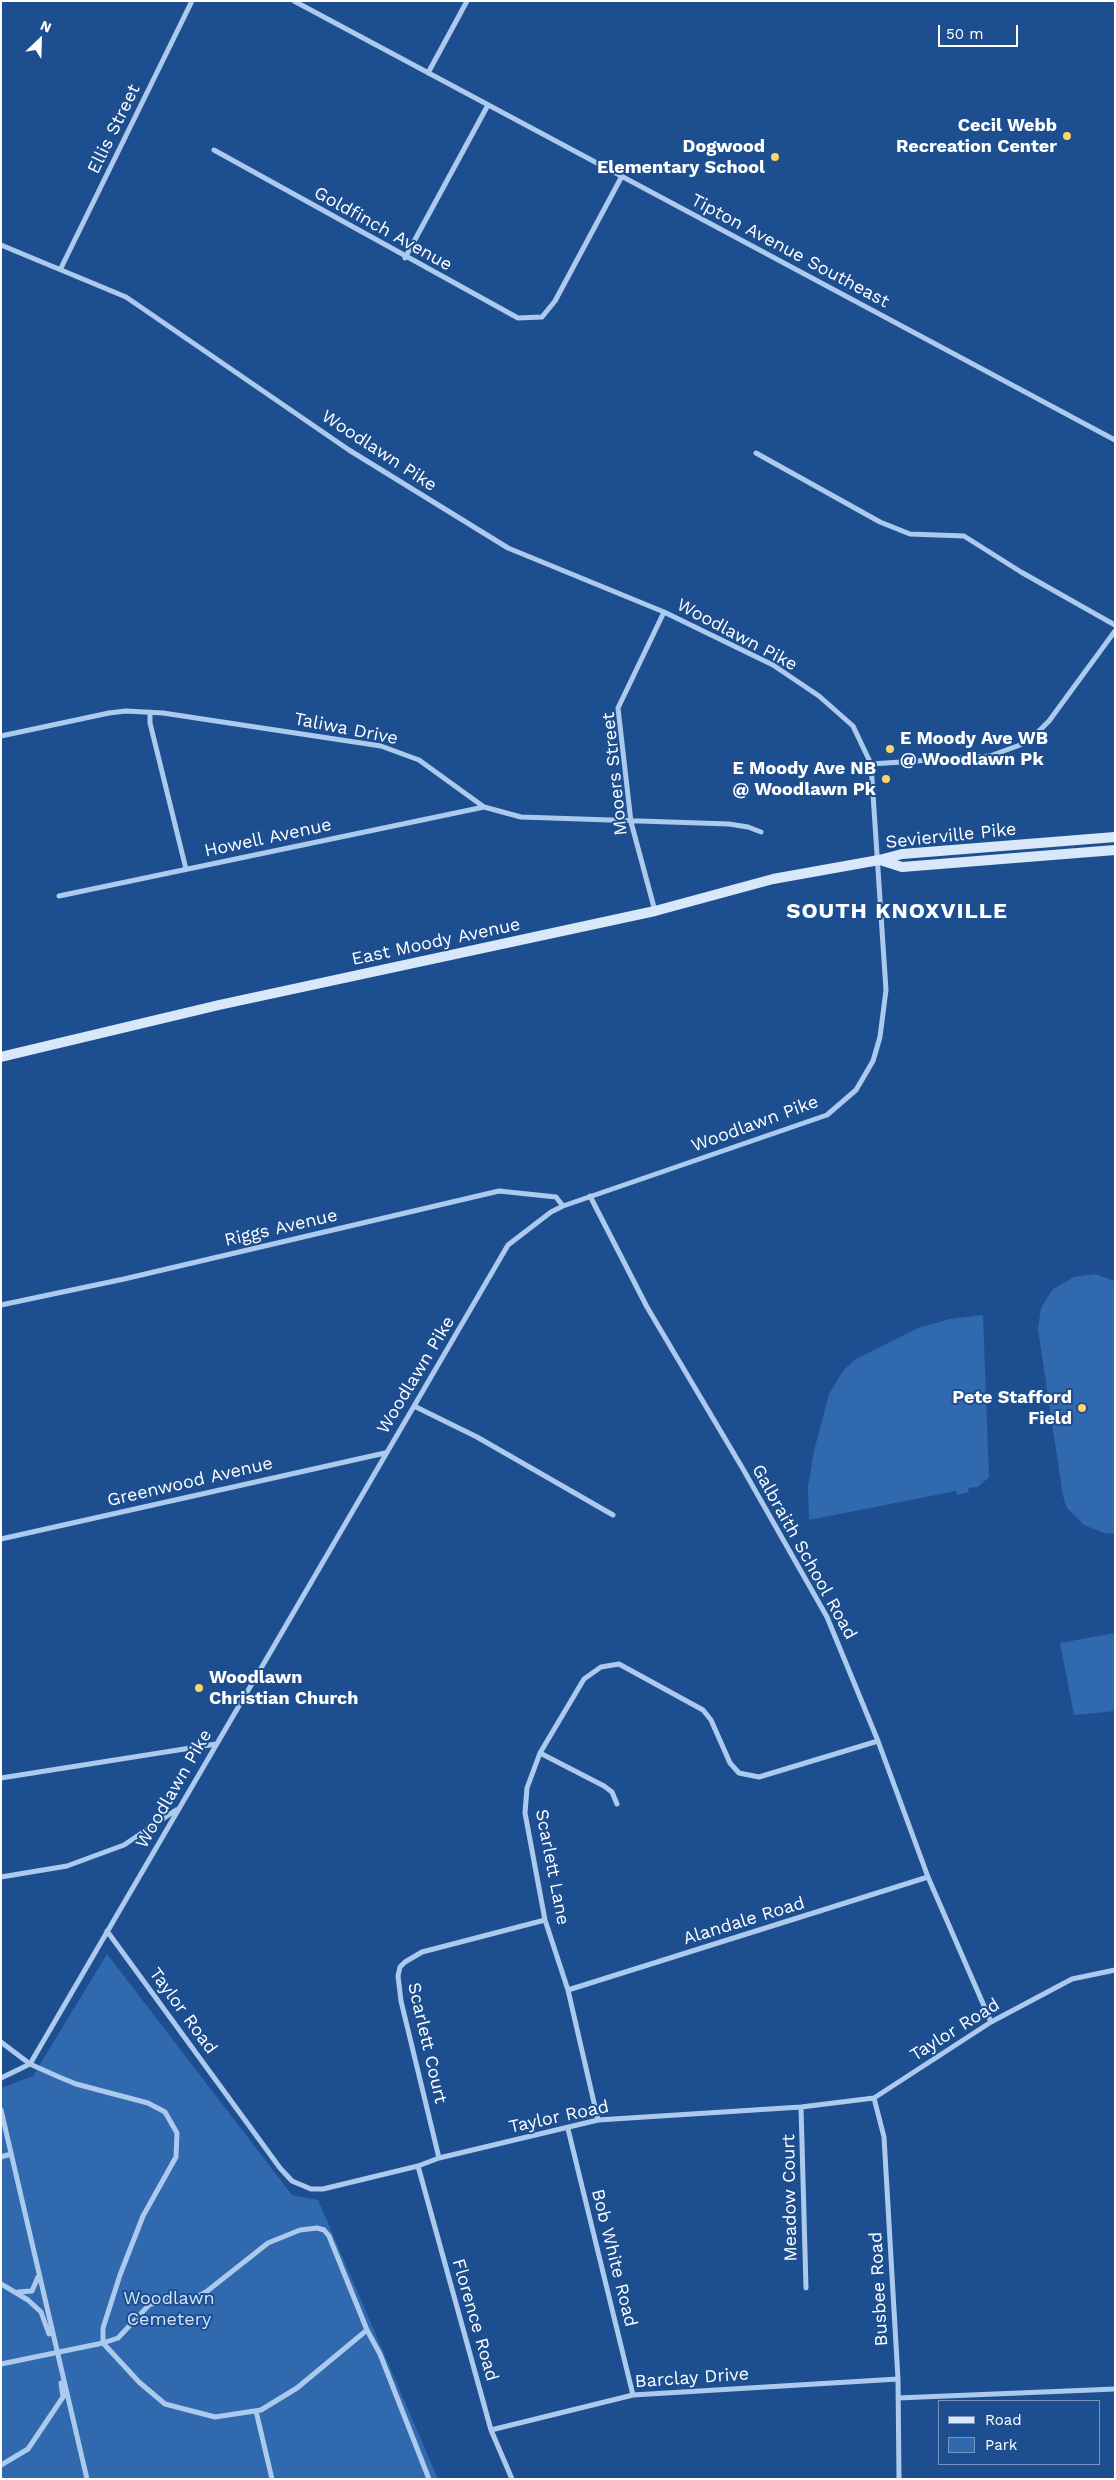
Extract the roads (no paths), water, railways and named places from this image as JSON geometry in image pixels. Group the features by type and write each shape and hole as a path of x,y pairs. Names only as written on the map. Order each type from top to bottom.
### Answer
{"main road":[{"name":"Sevierville Pike","path":"879,860 902,854 1115,837"},
{"name":"Sevierville Pike","path":"879,860 902,867 1115,850"},
{"name":"East Moody Avenue","path":"1,1058 219,1005 655,911 773,879 879,860"}],"street":[{"name":"Ellis Street","path":"60,268 192,1"},
{"name":"Tipton Avenue Southeast","path":"294,1 1115,440"},
{"path":"428,73 467,1"},
{"path":"405,258 488,105"},
{"name":"Goldfinch Avenue","path":"214,150 405,258 518,318 542,317 555,301 622,176"},
{"name":"Woodlawn Pike","path":"1,245 126,297 349,450 508,548 664,612 773,665 819,696 852,726 872,764 886,990 880,1037 873,1061 856,1090 826,1116 563,1206 551,1212 508,1245 30,2064"},
{"path":"756,453 880,522 910,534 964,536 1021,572 1115,625"},
{"name":"Mooers Street","path":"655,911 631,822 618,708 664,612"},
{"path":"872,764 990,756 1020,745 1036,734 1049,721 1115,632"},
{"path":"150,712 150,723 186,869"},
{"name":"Taliwa Drive","path":"1,736 109,713 150,712 381,746 419,760 484,807 521,817 729,824 748,827 761,832"},
{"name":"Howell Avenue","path":"59,896 484,807"},
{"name":"Riggs Avenue","path":"1,1305 124,1279 499,1190 556,1197 563,1206"},
{"name":"Galbraith School Road","path":"590,1196 647,1307 744,1469 827,1617 878,1740 928,1877 991,2022"},
{"path":"414,1406 477,1437 612,1515"},
{"name":"Greenwood Avenue","path":"1,1539 385,1453"},
{"name":"Scarlett Lane","path":"598,2120 568,1990 545,1920 525,1813 527,1788 540,1753 584,1679 601,1667 619,1664 703,1710 711,1720 730,1763 739,1773 759,1776 878,1740"},
{"path":"1,1778 216,1744"},
{"path":"540,1753 604,1786 612,1792 617,1804"},
{"path":"1,1878 67,1866 124,1845 178,1809"},
{"name":"Alandale Road","path":"568,1990 928,1877"},
{"name":"Scarlett Court","path":"439,2158 401,2001 398,1976 400,1968 405,1962 422,1952 545,1920"},
{"name":"Taylor Road","path":"108,1930 280,2168 292,2181 304,2188 323,2189 418,2166 439,2158 568,2129 598,2120 801,2107 874,2098 991,2022 1072,1979 1115,1970"},
{"path":"1,2042 30,2064 76,2084 148,2103 165,2112 177,2133 176,2157 143,2216 120,2275 103,2328 103,2343 139,2382 165,2404 215,2417 256,2411 297,2388 367,2330"},
{"path":"1,2078 30,2064"},
{"name":"Busbee Road","path":"874,2098 884,2137 898,2379 899,2479"},
{"name":"Meadow Court","path":"801,2107 806,2288"},
{"path":"1,2110 87,2479"},
{"name":"Bob White Road","path":"568,2129 633,2395"},
{"path":"1,2157 11,2154"},
{"name":"Florence Road","path":"418,2166 491,2430 512,2479"},
{"path":"1,2364 56,2351 103,2343 118,2338 149,2305 167,2299 195,2298 206,2292 268,2243 300,2230 317,2228 324,2230 329,2236 367,2330 380,2354 429,2479"},
{"path":"1,2284 23,2293 32,2290 37,2283 38,2272"},
{"path":"1,2465 28,2449 63,2397 56,2351 41,2312 13,2290"},
{"name":"Barclay Drive","path":"491,2430 633,2395 898,2379"},
{"path":"898,2398 1115,2389"},
{"path":"256,2411 272,2479"}],"place":[{"name":"Cecil Webb Recreation Center","path":"1067,136"},
{"name":"Dogwood Elementary School","path":"775,157"},
{"name":"E Moody Ave WB @ Woodlawn Pk","path":"890,749"},
{"name":"E Moody Ave NB @ Woodlawn Pk","path":"886,779"},
{"name":"Pete Stafford Field","path":"1082,1408"},
{"name":"Woodlawn Christian Church","path":"199,1688"}],"district":[{"name":"SOUTH KNOXVILLE","path":"897,912"}],"park label":[{"name":"Woodlawn Cemetery","path":"169,2309"}]}
